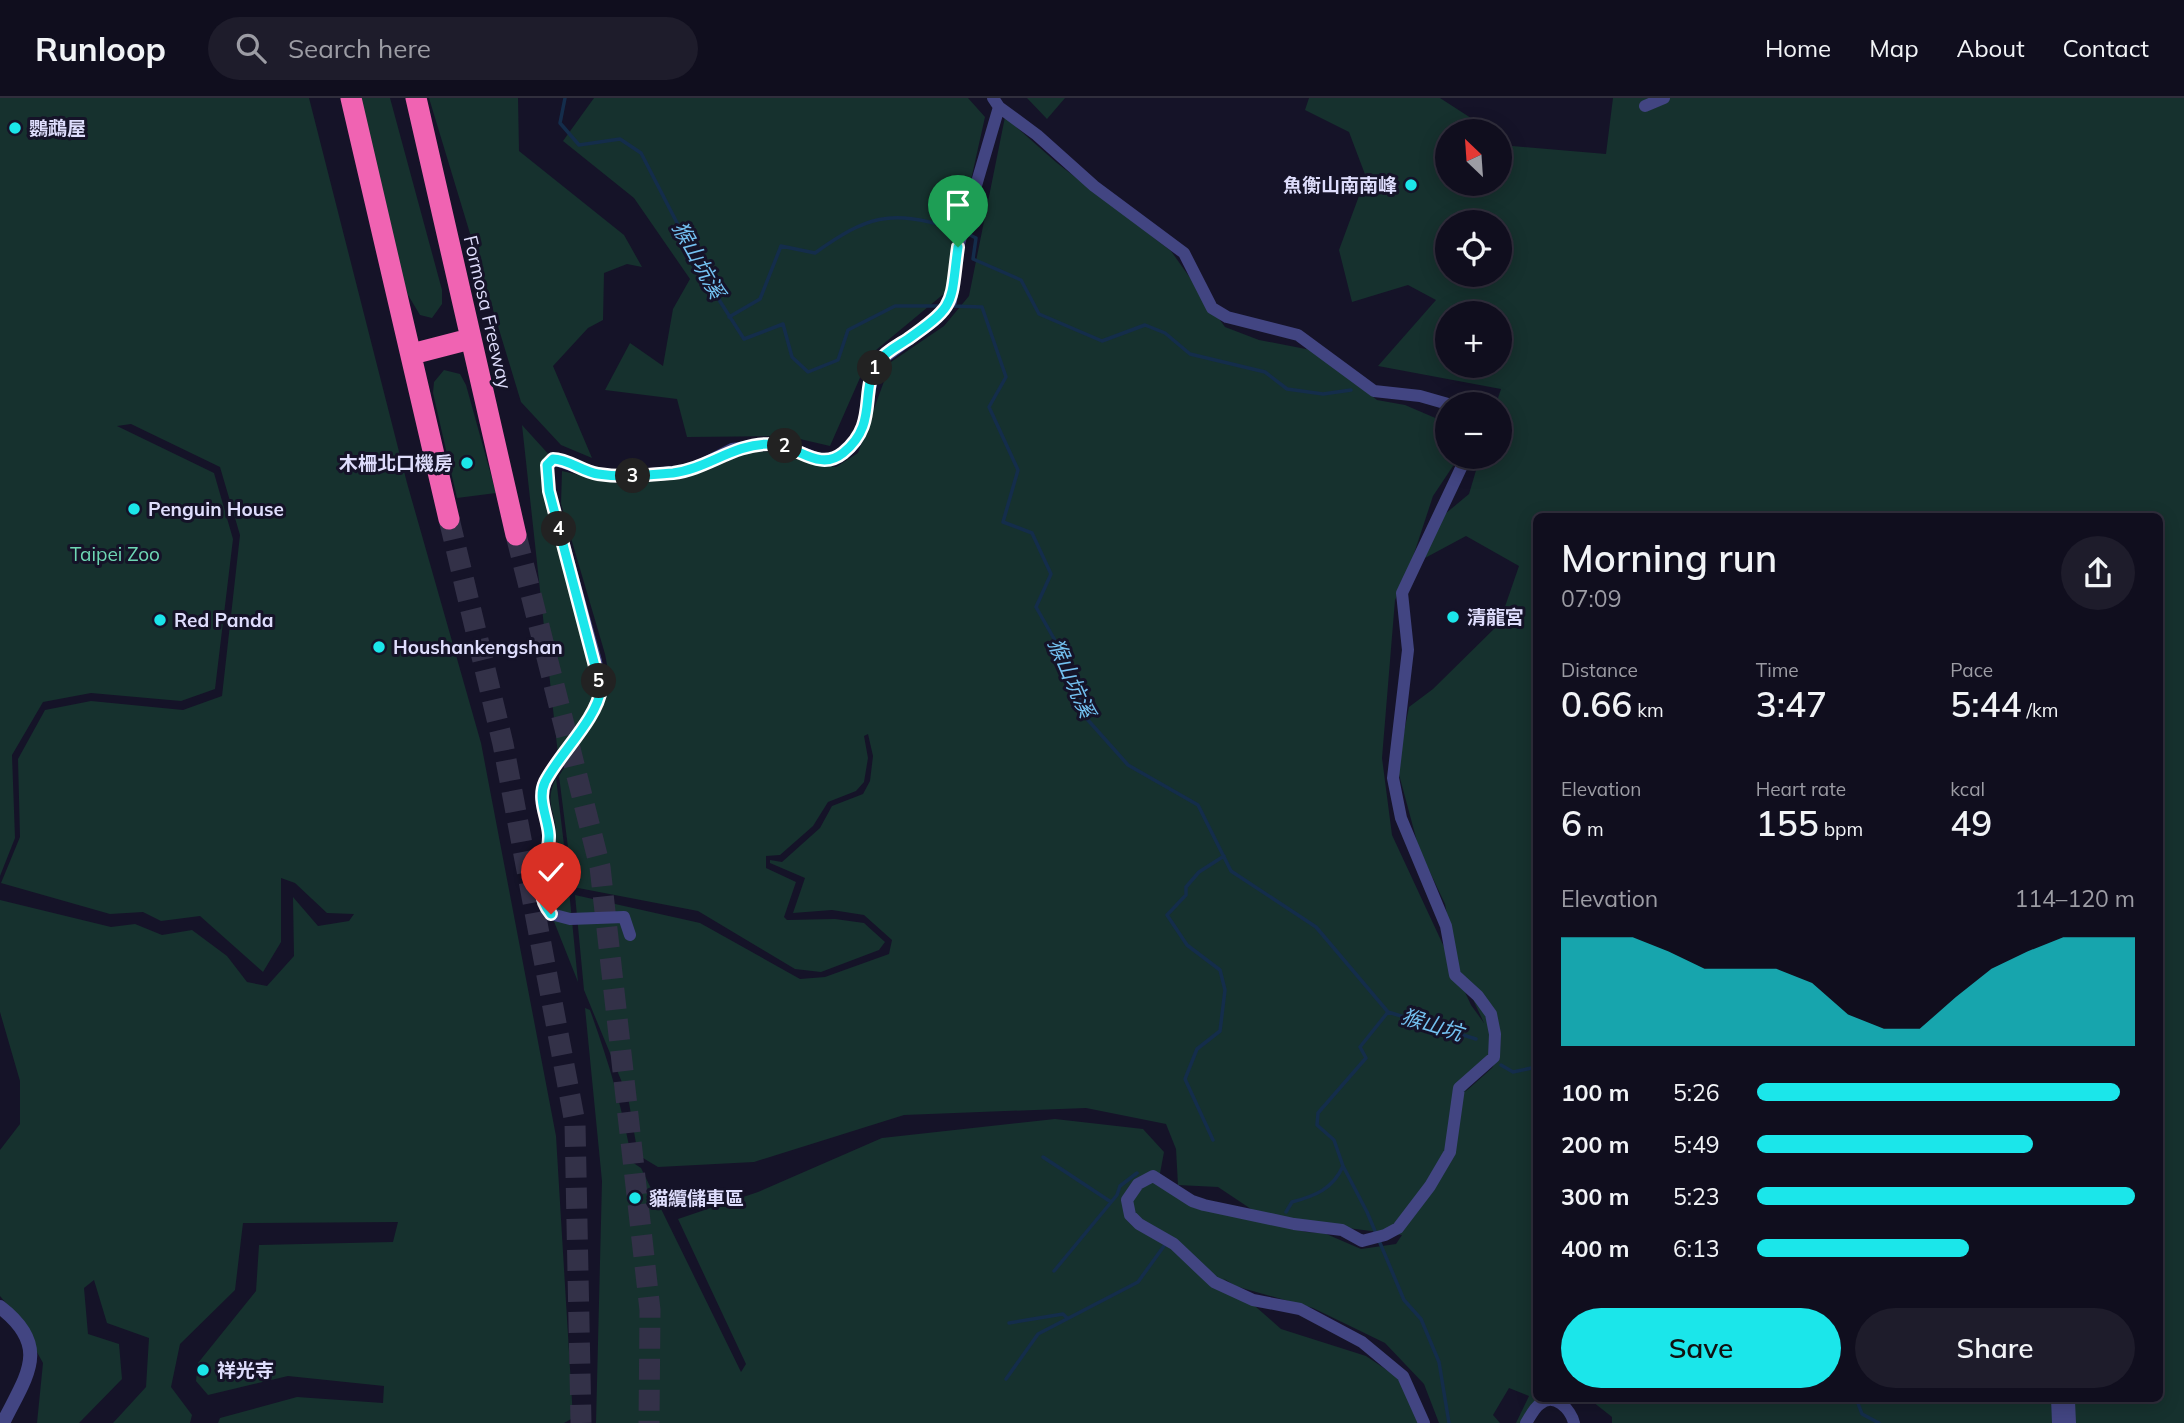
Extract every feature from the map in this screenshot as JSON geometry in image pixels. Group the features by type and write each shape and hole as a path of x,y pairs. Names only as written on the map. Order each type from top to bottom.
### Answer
{"highway":[{"path":"351,98 449,519"},
{"name":"Formosa Freeway","path":"416,98 516,535"},
{"path":"412,354 470,339"}],"street":[{"path":"1645,106 1664,98"},
{"path":"630,935 624,917 570,919 551,914 542,895 541,876 549,836 541,792 549,775 596,706 601,689 549,491 547,465 553,459 560,459 598,474 624,476 676,472 695,468 732,449 769,444 788,447 815,460 833,460 853,443 863,428 877,363 948,306 958,247 996,103 1094,186 1184,253 1212,308 1227,317 1298,335 1374,391 1435,400"},
{"path":"1424,1423 1403,1376 1362,1342 1300,1309 1253,1300 1214,1282 1174,1244 1139,1224 1130,1214 1127,1200 1138,1184 1153,1176 1192,1201 1294,1224 1342,1230 1362,1241 1370,1241 1398,1228 1414,1207 1450,1152 1459,1088 1494,1058 1495,1034 1491,1014 1478,996 1455,975 1446,926 1401,818 1392,761 1408,650 1402,593 1461,469"},
{"path":"0,1307 24,1332 32,1358 27,1376 3,1423"},
{"path":"1526,1423 1542,1402"},
{"path":"1558,1402 1570,1410 1574,1423"},
{"path":"2058,1423 2063,1402"},
{"path":"2064,1402 2070,1423"}],"green space":[{"name":"Taipei Zoo","path":"0,98 309,98 407,483 481,743 556,1136 573,1418 564,1423 218,1423 220,1418 297,1397 383,1403 384,1386 288,1376 208,1395 196,1381 198,1363 256,1291 259,1245 393,1242 398,1222 243,1223 235,1290 180,1344 171,1387 192,1415 190,1423 113,1423 146,1387 149,1338 107,1323 94,1280 84,1288 88,1334 119,1344 122,1379 79,1423 37,1423 43,1363 17,1316 0,1296 0,1150 20,1124 20,1081 0,1012 0,900 111,927 135,924 162,935 192,930 227,956 247,982 267,986 294,956 293,897 318,926 349,921 354,914 327,913 295,883 281,878 281,942 263,972 200,916 161,921 143,912 110,914 1,883 20,837 18,759 45,710 91,701 183,710 222,696 240,535 220,467 131,424 117,426 214,473 233,539 215,689 181,701 91,693 43,702 12,755 15,838 0,876"},
{"path":"359,98 390,98 442,290 442,304 432,318 420,315 408,295"},
{"path":"429,98 518,98 519,151 624,235 642,267 627,264 604,273 603,320 588,328 553,366 592,458 561,445 521,402"},
{"path":"594,98 968,98 985,117 946,292 870,355 830,446 787,436 687,437 677,399 605,390 630,343 663,366 673,309 690,279 634,198 563,141"},
{"path":"1027,98 1065,98 1047,119"},
{"path":"1309,98 1440,98 1472,119 1435,119 1435,196 1512,196 1512,146 1606,154 1613,98 2184,98 2184,1423 1612,1423 1612,1417 1593,1402 2163,1402 2163,513 1533,513 1533,1402 1544,1402 1529,1423 1516,1423 1529,1396 1509,1388 1493,1415 1500,1423 1439,1423 1424,1384 1385,1343 1313,1308 1235,1286 1223,1278 1281,1329 1366,1356 1412,1387 1424,1423 596,1423 602,1181 585,1008 590,1010 609,1066 632,1162 641,1168 741,1372 746,1364 678,1219 758,1192 882,1138 1055,1119 1143,1129 1164,1152 1158,1184 1238,1214 1306,1232 1324,1233 1361,1249 1396,1244 1402,1235 1263,1217 1218,1187 1178,1185 1176,1149 1166,1124 1086,1108 904,1115 754,1162 658,1167 638,1155 628,1097 584,990 575,895 700,923 800,979 825,977 889,954 892,940 864,915 832,910 793,913 805,878 770,863 770,860 782,862 820,828 832,806 863,794 870,781 873,756 868,734 864,736 868,758 864,782 856,791 828,802 813,826 780,855 766,856 766,868 796,882 784,917 787,920 835,919 864,923 885,942 879,950 821,972 795,969 698,911 573,887 559,776 611,686 605,654 561,504 562,471 625,485 688,476 754,451 780,452 805,462 836,467 858,453 891,362 944,326 969,296 1005,117 1057,163 1171,251 1225,327 1259,340 1316,351 1377,400 1405,405 1435,418 1435,469 1451,469 1433,496 1407,575 1395,600 1382,758 1392,835 1471,1005 1484,1023 1457,965 1445,904 1419,849 1397,767 1409,707 1433,689 1499,624 1519,566 1466,536 1425,558 1439,519 1469,494 1476,469 1512,469 1512,392 1500,392 1501,389 1442,378 1512,378 1512,301 1435,301 1408,285 1352,302 1339,250 1366,177 1349,132 1305,110","holes":["1494,1048 1500,1055 1492,1068 1465,1092"]},
{"path":"1435,301 1435,377 1378,366"},
{"path":"444,370 460,374 466,385 496,493 457,498 433,393 434,382"},
{"path":"522,425 552,458 551,499 603,686 559,764"},
{"path":"556,778 569,887 551,880 556,828 551,795"},
{"path":"550,886 569,890 578,982 553,919"}],"waterway":[{"name":"猴山坑溪","path":"565,98 560,123 579,145 620,139 641,153 707,281 744,339 783,324 792,357 808,372 838,360 848,330 895,306 940,306"},
{"path":"729,317 760,299 781,246 815,253 849,231 879,220 895,218 930,222 952,228"},
{"path":"970,235 976,238 973,259 1021,280 1039,314 1102,341 1145,325 1165,333 1190,354 1265,372 1287,389 1323,394 1351,390"},
{"name":"猴山坑溪","path":"952,306 982,307 1006,377 989,407 1018,470 1003,522 1032,533 1051,574 1036,607 1073,672 1087,719 1128,765 1198,805 1231,871 1316,927 1388,1012"},
{"path":"1213,1140 1185,1079 1197,1049 1220,1031 1225,990 1220,970 1187,945 1167,915 1186,895 1186,887 1199,872 1224,856"},
{"name":"猴山坑","path":"1388,1012 1476,1039"},
{"path":"1286,1212 1292,1202 1316,1194 1329,1186 1339,1174 1343,1166 1334,1140 1317,1125 1318,1113 1366,1058 1360,1047 1388,1012"},
{"name":"猴山坑","path":"1501,1065 1513,1072 1533,1068"},
{"path":"1043,1157 1111,1202"},
{"path":"1343,1166 1367,1212 1404,1300 1421,1319 1439,1362 1449,1423"},
{"path":"1054,1271 1117,1195 1120,1186 1137,1173"},
{"path":"1006,1379 1038,1334 1138,1282 1164,1246"},
{"path":"1009,1323 1063,1314 1067,1318"},
{"name":"猴山坑","path":"1858,1402 1862,1414 1879,1423"}],"tunnel":[{"path":"449,519 503,744 575,1123 581,1423"},
{"path":"516,535 600,867 650,1310 649,1423"}],"place":[{"name":"鸚鵡屋","path":"15,128"},
{"name":"魚衡山南南峰","path":"1411,185"},
{"name":"木柵北口機房","path":"467,463"},
{"name":"Penguin House","path":"134,509"},
{"name":"清龍宮","path":"1453,617"},
{"name":"Red Panda","path":"160,620"},
{"name":"Houshankengshan","path":"379,647"},
{"name":"貓纜儲車區","path":"635,1198"},
{"name":"祥光寺","path":"203,1370"}],"route":[{"path":"551,914 542,895 542,866 549,836 541,792 549,775 596,706 601,689 549,491 546,472 549,461 560,459 584,471 598,474 624,476 676,472 695,468 732,449 769,444 788,447 815,460 833,460 853,443 863,428 877,363 934,321 951,301 958,247"}]}
